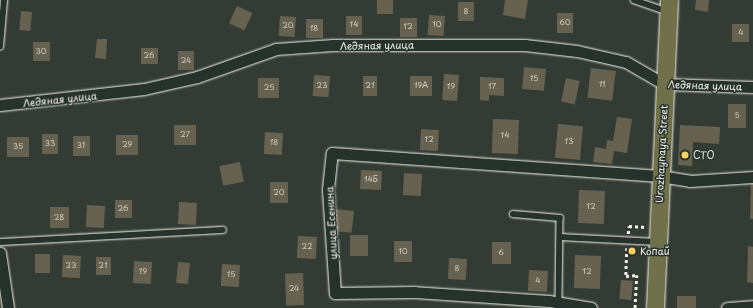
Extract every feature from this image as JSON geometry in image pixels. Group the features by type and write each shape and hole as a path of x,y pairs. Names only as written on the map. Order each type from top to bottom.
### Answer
{"main road":[{"name":"Urozhaynaya Street","path":"655,308 668,6"}],"street":[{"name":"Ледяная улица","path":"0,105 144,89 197,77 276,49 333,45 525,45 570,50 626,62 664,84 753,87"},
{"name":"улица Есенина","path":"591,308 559,302 415,292 336,293 328,189 332,153 660,176"},
{"path":"660,176 690,181 753,177"},
{"path":"0,253 8,308"},
{"path":"727,308 753,306"}],"lane":[{"path":"0,47 4,0"},
{"path":"634,0 668,6"},
{"path":"513,214 560,218 559,302"},
{"path":"0,242 223,230"},
{"path":"560,237 657,242"}],"building":[{"path":"377,0 393,0 393,14 377,14"},
{"path":"505,0 528,0 525,19 503,15"},
{"path":"696,0 709,0 708,12 695,10"},
{"path":"458,2 474,2 474,21 458,21"},
{"path":"237,6 252,13 244,30 229,23"},
{"path":"21,11 32,12 30,31 19,30"},
{"path":"557,13 573,13 573,33 557,33"},
{"path":"429,15 445,16 444,36 428,35"},
{"path":"280,16 296,17 295,37 279,36"},
{"path":"346,16 362,16 362,35 346,35"},
{"path":"400,18 417,18 417,37 400,37"},
{"path":"306,19 323,19 323,38 306,38"},
{"path":"732,24 749,24 749,42 732,42"},
{"path":"97,39 107,39 106,59 95,58"},
{"path":"33,42 50,42 50,61 33,61"},
{"path":"141,48 158,48 158,64 141,64"},
{"path":"178,51 194,51 194,70 178,70"},
{"path":"524,67 546,69 544,91 522,89"},
{"path":"591,68 616,71 612,101 587,98"},
{"path":"444,74 459,75 457,101 442,100"},
{"path":"314,75 330,76 328,97 313,96"},
{"path":"363,76 377,76 377,96 363,96"},
{"path":"410,76 432,76 432,96 410,96"},
{"path":"480,77 504,78 504,96 489,95 489,101 480,100"},
{"path":"258,78 279,78 279,98 258,98"},
{"path":"566,78 580,81 575,104 561,101"},
{"path":"728,104 746,104 746,128 728,128"},
{"path":"617,117 632,119 627,153 614,151 612,164 593,162 595,147 606,149 607,140 613,141"},
{"path":"493,119 519,120 518,154 492,153"},
{"path":"558,124 583,126 580,160 555,158"},
{"path":"174,125 196,125 196,145 174,145"},
{"name":"СТО","path":"680,125 720,127 719,144 693,142 692,166 678,165"},
{"path":"421,129 439,130 438,151 420,150"},
{"path":"265,132 283,133 282,155 264,154"},
{"path":"42,134 58,134 58,154 42,154"},
{"path":"116,135 138,135 138,155 116,155"},
{"path":"73,136 90,136 90,156 73,156"},
{"path":"7,137 29,137 29,157 7,157"},
{"path":"240,162 244,182 223,186 219,166"},
{"path":"361,170 382,171 381,190 360,189"},
{"path":"404,173 422,174 421,196 403,195"},
{"path":"270,182 288,182 288,203 270,203"},
{"path":"751,183 753,183 753,219 750,219"},
{"path":"579,190 605,191 604,224 578,223"},
{"path":"115,200 132,200 132,218 115,218"},
{"path":"179,202 197,203 196,225 178,224"},
{"path":"87,205 105,206 104,228 86,227"},
{"path":"50,207 69,207 69,228 50,228"},
{"path":"335,209 354,211 352,233 333,231"},
{"path":"350,235 368,235 368,256 350,256"},
{"path":"298,236 317,237 316,259 297,258"},
{"path":"394,241 412,241 412,262 394,262"},
{"path":"492,242 511,242 511,264 492,264"},
{"path":"748,246 753,247 753,283 747,282"},
{"path":"35,254 50,254 50,273 35,273"},
{"path":"63,255 81,256 80,278 62,277"},
{"path":"575,255 601,256 600,289 574,288"},
{"path":"96,257 111,257 111,275 96,275"},
{"path":"449,258 467,259 466,280 448,279"},
{"path":"134,261 152,262 151,284 133,283"},
{"path":"178,262 190,263 188,284 176,283"},
{"path":"222,264 240,265 239,287 221,286"},
{"path":"529,270 548,271 547,292 528,291"},
{"path":"303,273 304,305 286,306 285,274"},
{"path":"621,280 633,281 631,300 619,299"},
{"path":"677,296 696,296 696,308 677,308"}],"place":[{"name":"СТО","path":"685,155"},
{"name":"Копай","path":"632,251"}]}
